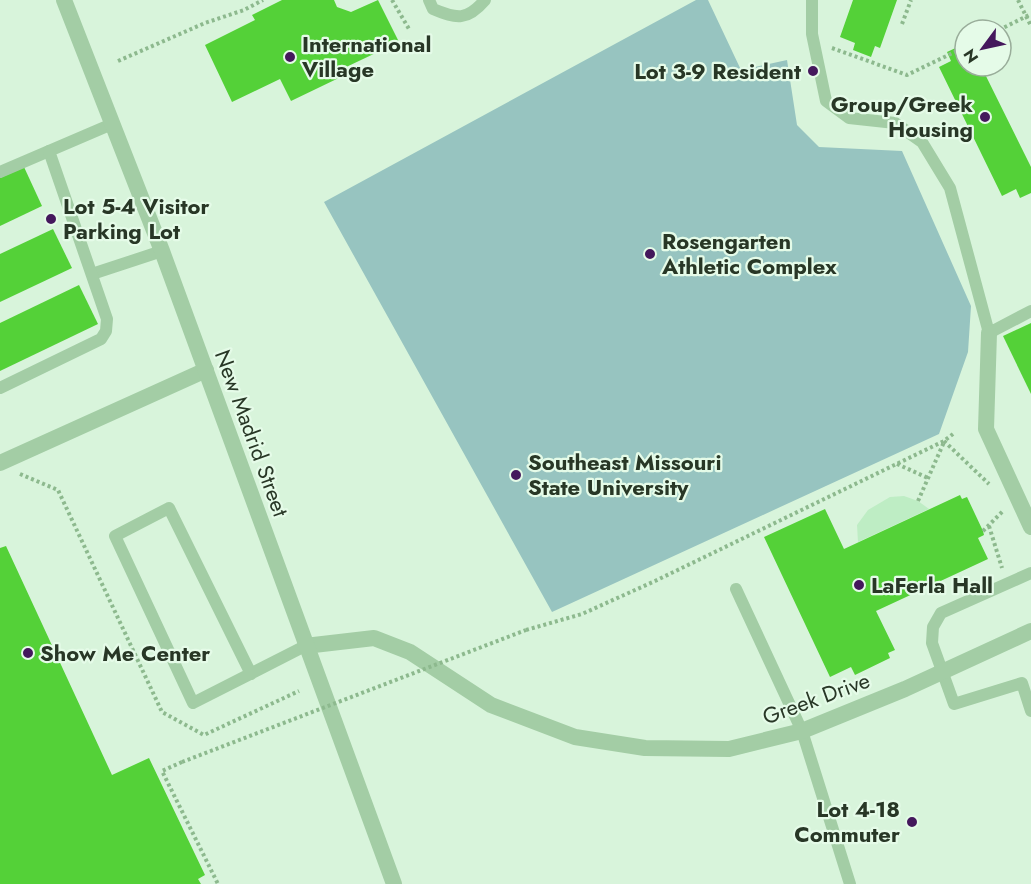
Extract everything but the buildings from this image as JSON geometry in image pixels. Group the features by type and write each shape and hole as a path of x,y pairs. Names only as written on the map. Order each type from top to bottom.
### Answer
{"street":[{"name":"New Madrid Street","path":"64,0 162,251 394,884"},
{"path":"989,333 986,429 1031,527"},
{"path":"0,463 206,370"},
{"name":"Greek Drive","path":"305,646 374,638 410,652 491,705 575,737 645,748 729,749 802,731 942,672 1031,631"}],"lane":[{"path":"429,0 433,9 452,17 467,16 485,0"},
{"path":"812,0 812,34 826,101 849,118 896,123 922,142 950,188 989,333 1031,311"},
{"path":"0,172 112,124"},
{"path":"0,388 102,339 106,332 107,319 49,150"},
{"path":"92,274 162,251"},
{"path":"251,674 170,508 115,536 193,703 251,674 305,646"},
{"path":"1031,573 941,613 933,627 932,644 954,704 1022,683 1031,711"},
{"path":"736,589 802,731 850,884"}],"path":[{"path":"118,61 264,0"},
{"path":"392,0 409,30"},
{"path":"902,24 911,0"},
{"path":"1018,0 1029,15 1031,26"},
{"path":"1013,23 1029,15"},
{"path":"825,46 907,75 953,53"},
{"path":"218,884 162,771 526,630 582,614 897,464 944,441 953,434"},
{"path":"918,501 944,441"},
{"path":"944,441 991,486"},
{"path":"897,464 928,478"},
{"path":"983,531 1006,508"},
{"path":"989,526 1002,570"}],"shaded area":[{"name":"Rosengarten Athletic Complex","path":"696,0 708,0 741,70 787,60 797,125 819,147 902,151 971,306 968,352 939,434 552,612 324,202"},
{"path":"904,496 918,501 929,509 858,542 857,525 868,510 890,497"}],"place":[{"name":"International Village","path":"290,57"},
{"name":"Lot 3-9 Resident","path":"813,71"},
{"name":"Group/Greek Housing","path":"985,117"},
{"name":"Lot 5-4 Visitor Parking Lot","path":"51,219"},
{"name":"Rosengarten Athletic Complex","path":"650,254"},
{"name":"Southeast Missouri State University","path":"516,475"},
{"name":"LaFerla Hall","path":"859,585"},
{"name":"Show Me Center","path":"28,653"},
{"name":"Lot 4-18 Commuter","path":"912,822"}]}
